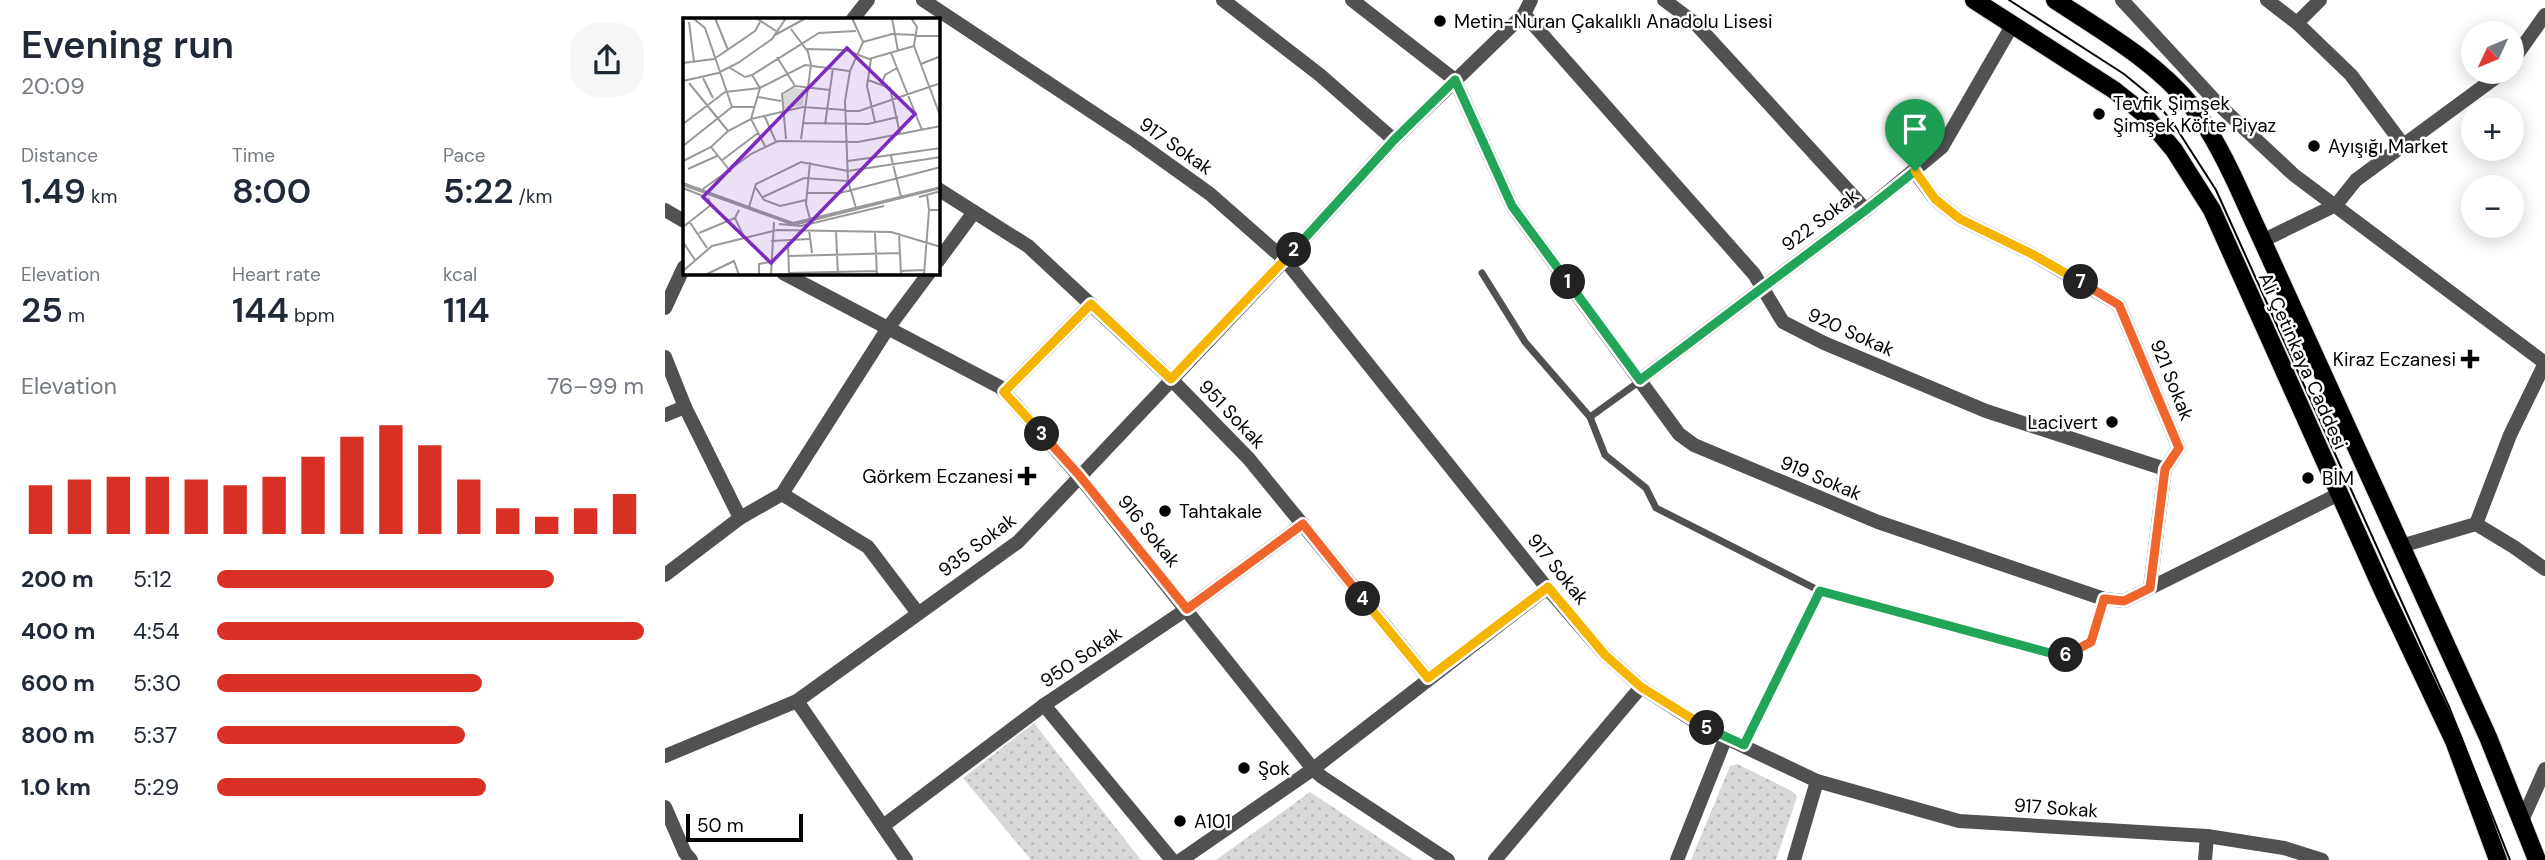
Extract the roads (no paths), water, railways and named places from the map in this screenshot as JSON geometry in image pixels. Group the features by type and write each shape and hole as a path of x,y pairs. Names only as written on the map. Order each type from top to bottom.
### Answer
{"main road":[{"name":"Ali Çetinkaya Caddesi","path":"1974,0 2115,90 2143,113 2175,150 2212,210 2339,494 2454,741 2498,860"},
{"path":"2055,0 2163,76 2190,104 2226,160 2488,737 2537,860"}],"street":[{"path":"854,18 868,0"},
{"name":"917 Sokak","path":"923,0 1210,194 1285,260 1605,655 1641,687 1707,729 1817,781 1959,821 2207,836 2284,848 2322,860"},
{"path":"1223,0 1320,75 1394,140"},
{"path":"1352,0 1455,80"},
{"name":"935 Sokak","path":"665,756 797,701 1018,542 1285,260 1394,140 1524,14 1531,0"},
{"path":"1664,0 1695,23 1866,210"},
{"path":"2122,0 2219,105 2294,175 2545,363 2510,435 2476,524"},
{"path":"2267,0 2297,23 2351,75 2404,146"},
{"path":"2297,23 2321,0"},
{"name":"920 Sokak","path":"1524,14 1754,274 1783,322 1986,411 2165,469"},
{"path":"2524,45 2545,16"},
{"name":"922 Sokak","path":"1640,380 1866,210 1942,147 2013,24"},
{"name":"919 Sokak","path":"1455,80 1512,206 1679,434 1694,445 1878,522 2104,599 2124,601 2339,494"},
{"path":"2262,241 2336,205 2356,180 2487,84"},
{"name":"921 Sokak","path":"1915,171 1935,199 1960,219 2032,254 2119,305 2179,448 2165,469 2150,588"},
{"name":"951 Sokak","path":"940,190 1028,246 1171,379 1249,459 1428,678"},
{"path":"665,211 683,220"},
{"path":"940,258 974,212"},
{"path":"665,308 683,269"},
{"name":"916 Sokak","path":"787,275 1000,387 1079,475 1313,769 1448,860"},
{"path":"665,575 740,518 782,494 888,328 928,275"},
{"path":"1004,392 1091,304"},
{"path":"665,357 685,407 740,518"},
{"path":"665,415 685,407"},
{"path":"782,494 868,547 918,612"},
{"name":"950 Sokak","path":"883,826 1044,705 1187,609 1303,524"},
{"path":"2401,547 2476,524 2545,569"},
{"path":"1181,860 1313,769 1548,587"},
{"path":"1495,860 1641,687"},
{"path":"797,701 906,860"},
{"path":"1044,705 1172,860"},
{"path":"1677,860 1726,737"},
{"path":"2521,823 2545,769"},
{"path":"1794,860 1817,781"},
{"path":"665,807 685,853 691,860"},
{"path":"2205,860 2207,836"}],"lane":[{"path":"1482,273 1525,342 1590,417 1605,455 1646,488 1656,509 1820,591 2050,653 2068,655 2091,642 2104,599"},
{"path":"1590,417 1640,380"}],"tram line":[{"path":"2009,0 2124,74 2152,97 2173,123 2216,190 2450,709 2510,860"}],"place":[{"name":"Metin-Nuran Çakalıklı Anadolu Lisesi","path":"1440,21"},
{"name":"Tevfik Şimşek Şimşek Köfte Piyaz","path":"2099,114"},
{"name":"Ayışığı Market","path":"2314,146"},
{"name":"Kiraz Eczanesi","path":"2470,359"},
{"name":"Lacivert","path":"2112,422"},
{"name":"Görkem Eczanesi","path":"1027,476"},
{"name":"BİM","path":"2308,478"},
{"name":"Tahtakale","path":"1165,511"},
{"name":"Şok","path":"1244,768"},
{"name":"A101","path":"1180,821"}]}
